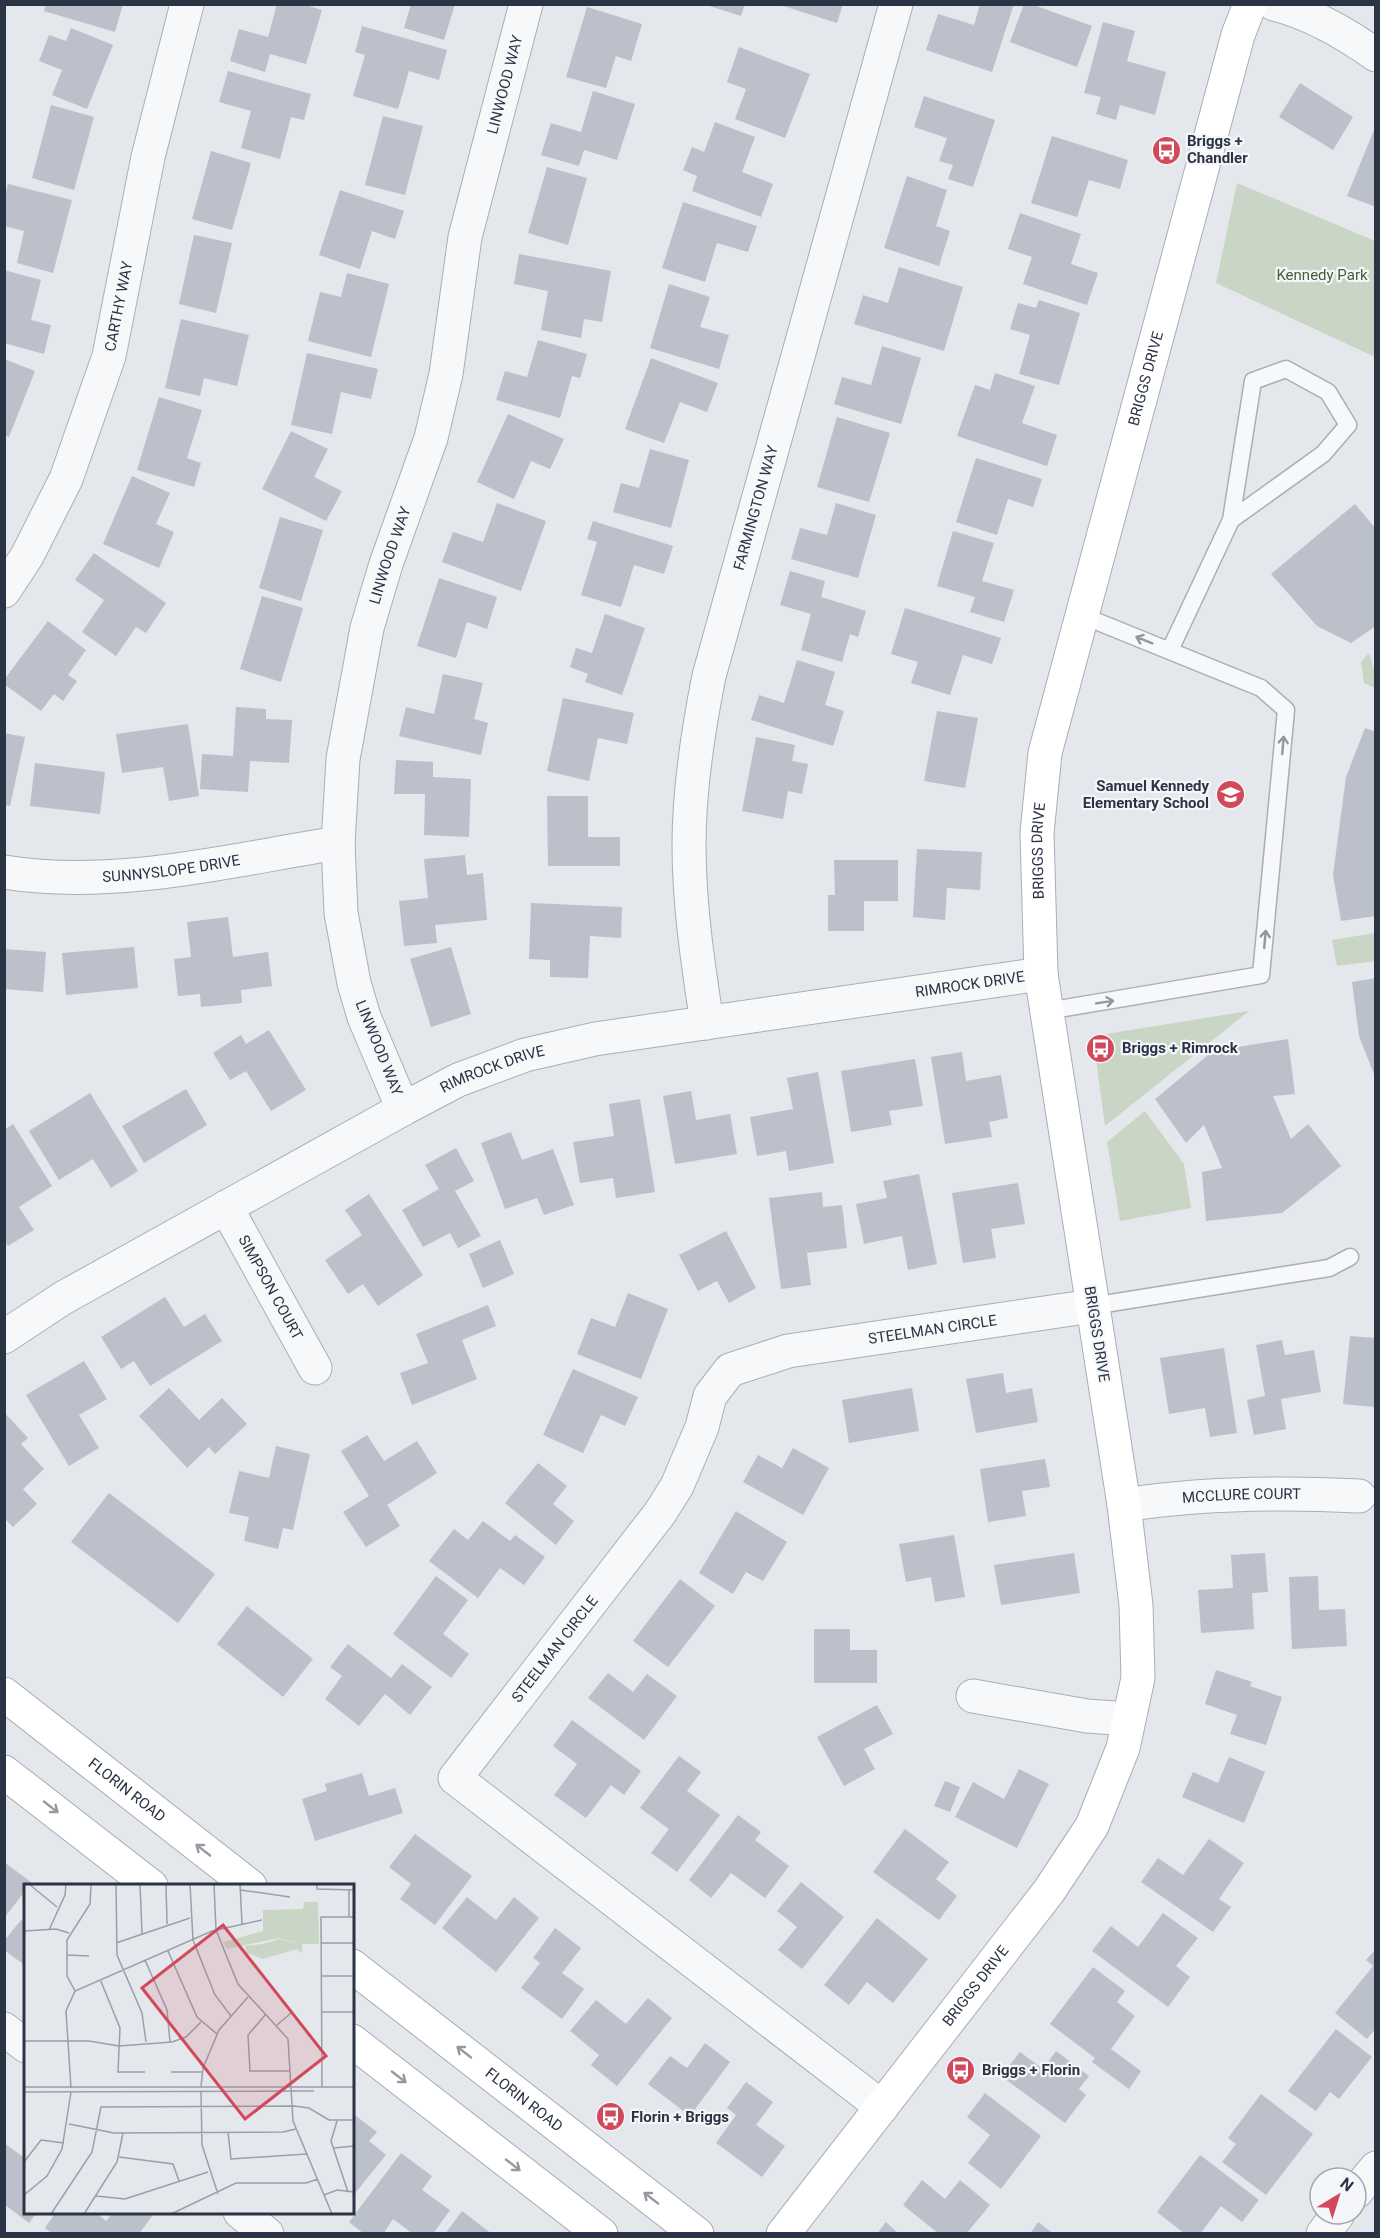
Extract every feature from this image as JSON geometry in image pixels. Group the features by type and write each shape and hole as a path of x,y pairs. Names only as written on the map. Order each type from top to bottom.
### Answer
{"street":[{"name":"CARTHY WAY","path":"4,591 27,556 66,479 109,356 148,156 188,4"},
{"name":"LINWOOD WAY","path":"403,1109 376,1051 354,983 341,913 338,843 344,759 367,628 386,564 431,438 446,374 465,237 526,4"},
{"name":"FARMINGTON WAY","path":"706,1023 693,929 689,845 691,802 702,708 896,4"},
{"name":"BRIGGS DRIVE","path":"783,2234 1049,1891 1079,1847 1092,1826 1123,1748 1130,1719 1138,1678 1136,1605 1124,1505 1041,974 1037,833 1045,753 1190,208 1238,36 1250,4"},
{"path":"1274,4 1296,10 1357,41 1376,55"},
{"name":"SUNNYSLOPE DRIVE","path":"4,872 61,879 116,877 338,843"},
{"name":"RIMROCK DRIVE","path":"4,1337 63,1298 403,1109 458,1080 525,1055 595,1039 1041,974"},
{"name":"SIMPSON COURT","path":"226,1207 315,1368"},
{"name":"STEELMAN CIRCLE","path":"882,2106 455,1778 660,1513 677,1486 698,1437 710,1396 730,1370 788,1351 1092,1306"},
{"name":"MCCLURE COURT","path":"1124,1505 1160,1499 1287,1492 1359,1496"},
{"name":"FLORIN ROAD","path":"4,1694 247,1884"},
{"path":"973,1696 1087,1716 1130,1719"},
{"path":"4,1772 149,1884"},
{"name":"FLORIN ROAD","path":"354,1968 697,2234"},
{"path":"4,2029 24,2044"},
{"path":"354,2043 601,2234"},
{"path":"242,2214 267,2234"}],"lane":[{"path":"1170,650 1231,520 1253,381 1286,369 1328,392 1348,425 1323,454 1231,520"},
{"path":"1047,1011 1261,975 1286,710 1262,688 1081,615"},
{"path":"1092,1306 1329,1268 1350,1257"}],"green space":[{"name":"Kennedy Park","path":"1237,183 1375,241 1375,357 1216,283"},
{"path":"1369,653 1375,672 1375,688 1364,683 1361,662"},
{"path":"1375,933 1375,961 1337,966 1332,940"},
{"path":"1249,1011 1105,1126 1093,1036"},
{"path":"1145,1111 1184,1164 1191,1208 1120,1221 1107,1142"}],"building":[{"path":"46,4 123,4 115,32 44,11"},
{"path":"277,4 302,4 322,10 306,64 270,54 265,72 230,61 239,29 268,37"},
{"path":"411,4 455,4 444,40 404,28"},
{"path":"703,4 745,4 741,16"},
{"path":"777,4 843,4 837,23"},
{"path":"980,4 1014,4 992,72 926,50 938,14 974,25"},
{"path":"1024,4 1031,4 1092,26 1077,67 1010,42"},
{"path":"587,7 642,24 631,61 616,56 606,88 566,77"},
{"path":"1103,22 1135,31 1127,61 1166,72 1155,115 1120,105 1116,120 1096,114 1101,97 1084,93"},
{"path":"362,26 447,50 439,80 409,71 398,109 353,96 365,55 355,52"},
{"path":"71,28 113,45 87,109 52,95 62,70 39,61 49,35 66,41"},
{"path":"739,47 810,74 785,138 735,119 746,89 727,82"},
{"path":"228,71 311,94 304,120 291,117 280,159 241,148 251,111 219,102"},
{"path":"1300,83 1353,117 1333,150 1279,117"},
{"path":"593,91 635,104 617,160 584,150 579,166 541,155 551,123 581,132"},
{"path":"924,96 995,120 973,187 948,179 953,165 939,161 947,138 914,127"},
{"path":"51,105 94,117 74,190 32,178"},
{"path":"383,116 423,126 405,195 365,185"},
{"path":"715,122 755,137 742,172 773,184 761,217 692,191 697,176 683,170 692,147 704,152"},
{"path":"1376,125 1376,207 1347,196"},
{"path":"1052,136 1128,160 1120,189 1089,180 1077,217 1031,203"},
{"path":"211,151 251,163 232,230 192,219"},
{"path":"547,167 587,178 568,245 528,233"},
{"path":"907,176 947,190 936,226 950,231 939,266 884,248"},
{"path":"8,184 72,200 53,273 17,263 24,231 4,226 4,199"},
{"path":"340,190 404,211 395,239 372,231 360,269 319,255"},
{"path":"683,202 757,226 748,252 717,243 705,282 662,268"},
{"path":"1020,213 1081,234 1071,264 1098,273 1087,305 1023,284 1032,257 1008,249"},
{"path":"194,235 232,243 216,313 179,304"},
{"path":"519,254 611,271 602,322 584,319 581,338 541,330 548,291 514,284"},
{"path":"899,267 963,287 944,351 854,324 863,295 888,303"},
{"path":"4,270 41,280 31,320 51,325 44,354 4,343"},
{"path":"347,273 389,284 371,357 308,341 320,292 341,297"},
{"path":"669,284 710,297 700,327 729,335 719,369 650,348"},
{"path":"1039,300 1080,313 1059,385 1019,374 1030,335 1010,329 1018,303 1036,308"},
{"path":"181,319 249,335 237,386 204,378 200,396 165,388"},
{"path":"538,340 587,354 580,378 572,376 560,418 496,400 505,371 527,377"},
{"path":"882,346 921,358 901,424 834,404 842,377 871,385"},
{"path":"307,353 378,369 371,399 341,392 332,434 291,425"},
{"path":"651,358 718,383 707,412 680,402 664,443 625,429"},
{"path":"4,359 35,371 9,437 4,435"},
{"path":"995,373 1035,386 1022,423 1057,435 1047,466 957,436 975,385 990,390"},
{"path":"159,397 202,410 187,458 201,463 194,487 137,470"},
{"path":"508,414 564,439 550,469 531,461 514,499 477,482"},
{"path":"837,417 890,433 869,502 817,487"},
{"path":"291,431 328,449 314,477 342,491 326,521 262,489"},
{"path":"650,449 689,460 671,528 613,512 621,483 639,488"},
{"path":"976,458 1042,479 1033,507 1008,499 997,535 956,522"},
{"path":"132,476 170,493 156,524 174,532 159,568 103,544"},
{"path":"497,503 546,521 521,591 442,562 453,532 483,542"},
{"path":"836,503 876,515 858,578 791,559 800,528 827,535"},
{"path":"1355,504 1376,529 1376,626 1351,643 1317,626 1271,574"},
{"path":"280,517 323,530 301,601 259,588"},
{"path":"593,521 673,546 664,574 634,565 621,607 581,595 597,542 587,539"},
{"path":"953,531 994,543 982,581 1014,590 1004,622 970,612 975,597 937,586"},
{"path":"94,553 166,603 146,633 136,627 116,656 82,632 104,600 75,580"},
{"path":"790,571 825,581 821,597 866,611 858,637 850,634 842,662 801,650 811,614 780,605"},
{"path":"439,578 497,597 487,629 467,622 456,658 417,646"},
{"path":"262,596 303,608 281,682 240,669"},
{"path":"905,608 1001,638 992,664 963,655 950,695 911,683 918,662 891,654"},
{"path":"605,614 645,628 622,695 585,682 588,674 570,667 576,648 592,653"},
{"path":"48,621 86,650 68,675 77,681 63,701 54,694 41,711 4,684 4,680"},
{"path":"797,660 835,672 825,705 844,711 833,746 751,720 759,695 784,703"},
{"path":"443,674 483,683 474,719 488,723 481,755 399,736 406,707 434,714"},
{"path":"563,698 634,713 627,744 598,738 589,781 547,771"},
{"path":"236,707 266,709 266,719 292,720 289,763 250,761 248,792 200,789 202,754 233,756"},
{"path":"937,711 978,718 965,788 924,781"},
{"path":"188,724 199,796 169,801 163,767 122,773 116,734"},
{"path":"1365,728 1376,732 1376,916 1341,921 1333,875 1346,777"},
{"path":"4,733 25,737 10,806 4,805"},
{"path":"756,737 795,745 792,761 808,764 802,794 788,791 783,819 742,811"},
{"path":"396,760 433,762 433,777 471,779 469,837 424,835 425,794 394,794"},
{"path":"35,763 105,772 100,814 30,806"},
{"path":"547,796 588,796 588,837 620,837 620,866 548,866"},
{"path":"917,849 982,852 980,890 947,888 945,920 913,917"},
{"path":"465,855 467,875 483,873 487,920 435,925 437,943 404,946 399,901 428,898 424,859"},
{"path":"834,860 898,860 898,901 864,901 864,931 828,931 828,895 835,895"},
{"path":"531,903 622,907 621,938 590,936 588,978 550,977 550,960 529,959"},
{"path":"228,917 233,957 268,952 272,986 241,990 242,1003 201,1007 200,994 178,996 174,959 191,957 187,922"},
{"path":"134,947 138,988 66,995 62,953"},
{"path":"451,947 471,1014 431,1027 410,959"},
{"path":"4,949 46,952 43,992 4,989"},
{"path":"1376,978 1375,1077 1359,1036 1352,982"},
{"path":"269,1030 306,1090 271,1111 246,1071 230,1080 213,1053 241,1035 246,1044"},
{"path":"1288,1039 1295,1094 1273,1096 1291,1139 1308,1124 1341,1166 1282,1213 1206,1221 1202,1172 1222,1168 1204,1125 1186,1143 1155,1099 1213,1051"},
{"path":"962,1052 966,1081 1001,1075 1008,1118 989,1122 992,1137 945,1144 931,1057"},
{"path":"915,1059 923,1106 889,1111 892,1125 851,1132 841,1071"},
{"path":"818,1072 834,1163 789,1171 786,1151 757,1156 750,1117 793,1109 787,1078"},
{"path":"186,1089 207,1125 144,1163 122,1126"},
{"path":"691,1091 696,1120 730,1114 737,1154 675,1164 663,1096"},
{"path":"90,1093 138,1171 111,1188 93,1159 59,1180 29,1131"},
{"path":"640,1099 655,1192 616,1198 613,1178 580,1183 573,1142 614,1136 609,1104"},
{"path":"13,1124 52,1186 19,1207 34,1230 8,1246 4,1240 4,1130"},
{"path":"511,1132 522,1160 553,1149 574,1205 544,1215 537,1198 505,1209 481,1143"},
{"path":"456,1148 474,1181 455,1191 481,1236 458,1248 450,1233 423,1247 402,1210 439,1189 425,1165"},
{"path":"919,1174 937,1264 908,1270 902,1236 864,1244 856,1204 887,1198 883,1181"},
{"path":"1018,1183 1025,1224 991,1229 996,1258 963,1263 952,1193"},
{"path":"822,1192 823,1207 842,1205 847,1248 807,1253 811,1285 781,1289 769,1198"},
{"path":"369,1194 423,1275 378,1306 363,1284 348,1294 325,1260 362,1235 345,1210"},
{"path":"726,1231 756,1288 729,1303 717,1281 698,1291 679,1255"},
{"path":"500,1240 514,1274 483,1288 469,1254"},
{"path":"628,1293 668,1309 641,1379 577,1354 591,1318 615,1327"},
{"path":"165,1297 184,1327 205,1314 222,1341 150,1386 134,1361 121,1369 101,1337"},
{"path":"488,1305 496,1326 462,1340 477,1379 412,1405 400,1373 428,1363 416,1334"},
{"path":"1350,1336 1376,1338 1375,1407 1343,1404"},
{"path":"1282,1340 1285,1355 1314,1350 1321,1392 1281,1399 1286,1429 1254,1435 1247,1400 1265,1396 1256,1345"},
{"path":"1224,1348 1237,1433 1210,1437 1205,1408 1169,1414 1160,1358"},
{"path":"84,1361 107,1399 79,1415 99,1448 69,1466 26,1395"},
{"path":"573,1369 638,1397 625,1426 601,1415 583,1453 543,1435"},
{"path":"1003,1373 1006,1393 1032,1388 1038,1422 976,1433 966,1379"},
{"path":"169,1388 199,1420 222,1398 247,1424 215,1454 209,1447 187,1468 139,1416"},
{"path":"912,1388 919,1431 849,1443 842,1400"},
{"path":"4,1412 28,1438 21,1444 44,1469 23,1489 37,1504 13,1527 4,1518"},
{"path":"367,1435 384,1461 417,1441 437,1473 387,1505 400,1526 366,1547 343,1512 369,1496 341,1451"},
{"path":"276,1446 310,1454 293,1530 283,1528 278,1549 244,1541 249,1517 229,1513 239,1471 269,1478"},
{"path":"793,1448 829,1468 803,1515 743,1482 758,1455 782,1468"},
{"path":"1045,1459 1050,1487 1022,1491 1026,1516 988,1522 980,1469"},
{"path":"538,1463 567,1486 553,1504 574,1521 556,1545 505,1503"},
{"path":"109,1493 215,1574 178,1623 71,1542"},
{"path":"736,1511 787,1542 763,1581 746,1572 733,1594 699,1573"},
{"path":"483,1521 510,1541 515,1535 545,1557 524,1585 500,1568 478,1598 429,1561 454,1529 468,1540"},
{"path":"954,1535 965,1597 935,1602 931,1577 906,1582 899,1544"},
{"path":"1074,1553 1080,1593 1001,1605 994,1565"},
{"path":"1265,1553 1268,1592 1252,1593 1254,1629 1201,1633 1198,1590 1233,1588 1231,1555"},
{"path":"436,1576 468,1600 443,1634 469,1654 451,1678 393,1634"},
{"path":"1318,1576 1319,1610 1345,1609 1347,1646 1292,1649 1289,1577"},
{"path":"680,1579 715,1606 668,1667 633,1641"},
{"path":"247,1606 313,1659 283,1697 217,1644"},
{"path":"814,1629 850,1629 850,1650 877,1650 877,1683 814,1683"},
{"path":"348,1644 391,1678 402,1664 432,1687 410,1715 385,1694 359,1726 325,1699 342,1676 330,1667"},
{"path":"1216,1670 1252,1682 1250,1686 1282,1697 1266,1745 1230,1734 1237,1715 1205,1704"},
{"path":"608,1673 633,1692 647,1674 677,1696 644,1740 588,1698"},
{"path":"877,1705 893,1734 864,1749 875,1769 844,1786 817,1737"},
{"path":"572,1720 641,1771 624,1795 611,1785 586,1818 554,1795 577,1764 553,1746"},
{"path":"679,1756 701,1772 687,1791 720,1815 677,1872 651,1853 669,1829 640,1808"},
{"path":"1229,1757 1265,1772 1244,1823 1182,1797 1193,1772 1218,1783"},
{"path":"1019,1769 1049,1784 1017,1848 955,1817 973,1782 1004,1799"},
{"path":"362,1773 369,1796 395,1788 403,1813 315,1841 302,1799 327,1791 325,1784"},
{"path":"945,1781 960,1787 950,1812 934,1806"},
{"path":"738,1815 761,1832 755,1840 789,1866 765,1898 731,1873 711,1898 689,1880"},
{"path":"905,1829 949,1862 936,1879 957,1896 939,1920 873,1872"},
{"path":"415,1834 472,1876 435,1925 400,1899 411,1884 389,1867"},
{"path":"1209,1839 1244,1863 1219,1899 1231,1907 1213,1932 1141,1882 1158,1858 1183,1875"},
{"path":"4,1862 31,1882 24,1884 24,1893 4,1918"},
{"path":"801,1882 844,1917 802,1969 778,1950 797,1927 777,1911"},
{"path":"467,1897 496,1920 514,1897 539,1918 496,1972 442,1928"},
{"path":"1163,1913 1198,1938 1176,1966 1190,1977 1168,2007 1092,1951 1111,1926 1138,1947"},
{"path":"877,1918 928,1959 893,2003 867,1982 849,2005 824,1985"},
{"path":"21,1920 24,1922 24,1965 4,1950 4,1941"},
{"path":"555,1928 581,1948 562,1973 584,1989 562,2019 521,1988 540,1963 533,1958"},
{"path":"1376,1949 1376,2028 1367,2039 1335,2013 1373,1966 1366,1960"},
{"path":"1093,1967 1125,1991 1117,2002 1135,2016 1111,2049 1141,2071 1129,2089 1092,2062 1095,2058 1050,2024"},
{"path":"648,1998 672,2018 617,2086 591,2065 599,2055 570,2031 596,2000 626,2024"},
{"path":"1336,2029 1372,2057 1339,2099 1330,2092 1316,2111 1288,2091"},
{"path":"705,2043 730,2062 690,2116 648,2084 670,2056 687,2068"},
{"path":"1056,2051 1089,2076 1079,2089 1086,2095 1065,2123 1001,2076 1020,2052 1043,2069"},
{"path":"746,2082 773,2102 756,2125 785,2146 762,2177 716,2143 736,2115 727,2108"},
{"path":"985,2093 1041,2136 1001,2189 968,2163 990,2135 967,2117"},
{"path":"1261,2094 1313,2134 1266,2195 1222,2162 1236,2144 1228,2138"},
{"path":"354,2115 377,2132 369,2141 386,2155 354,2195"},
{"path":"4,2143 24,2158 24,2214 36,2214 29,2223 4,2204"},
{"path":"401,2153 432,2176 422,2190 450,2210 433,2234 413,2234 393,2219 383,2234 364,2234 349,2222"},
{"path":"1200,2155 1259,2200 1242,2222 1221,2206 1200,2234 1185,2234 1157,2212"},
{"path":"922,2180 945,2199 960,2180 990,2205 966,2234 939,2234 903,2205"},
{"path":"462,2211 492,2234 445,2234"},
{"path":"55,2214 97,2214 106,2221 111,2214 150,2214 152,2216 139,2234 53,2234 45,2228"},
{"path":"886,2222 899,2234 877,2234"},
{"path":"1038,2222 1054,2234 1030,2234"}],"place":[{"name":"Briggs + Chandler","path":"1166,150"},
{"name":"Samuel Kennedy Elementary School","path":"1230,795"},
{"name":"Briggs + Rimrock","path":"1101,1048"},
{"name":"Briggs + Florin","path":"961,2070"},
{"name":"Florin + Briggs","path":"610,2117"}]}
